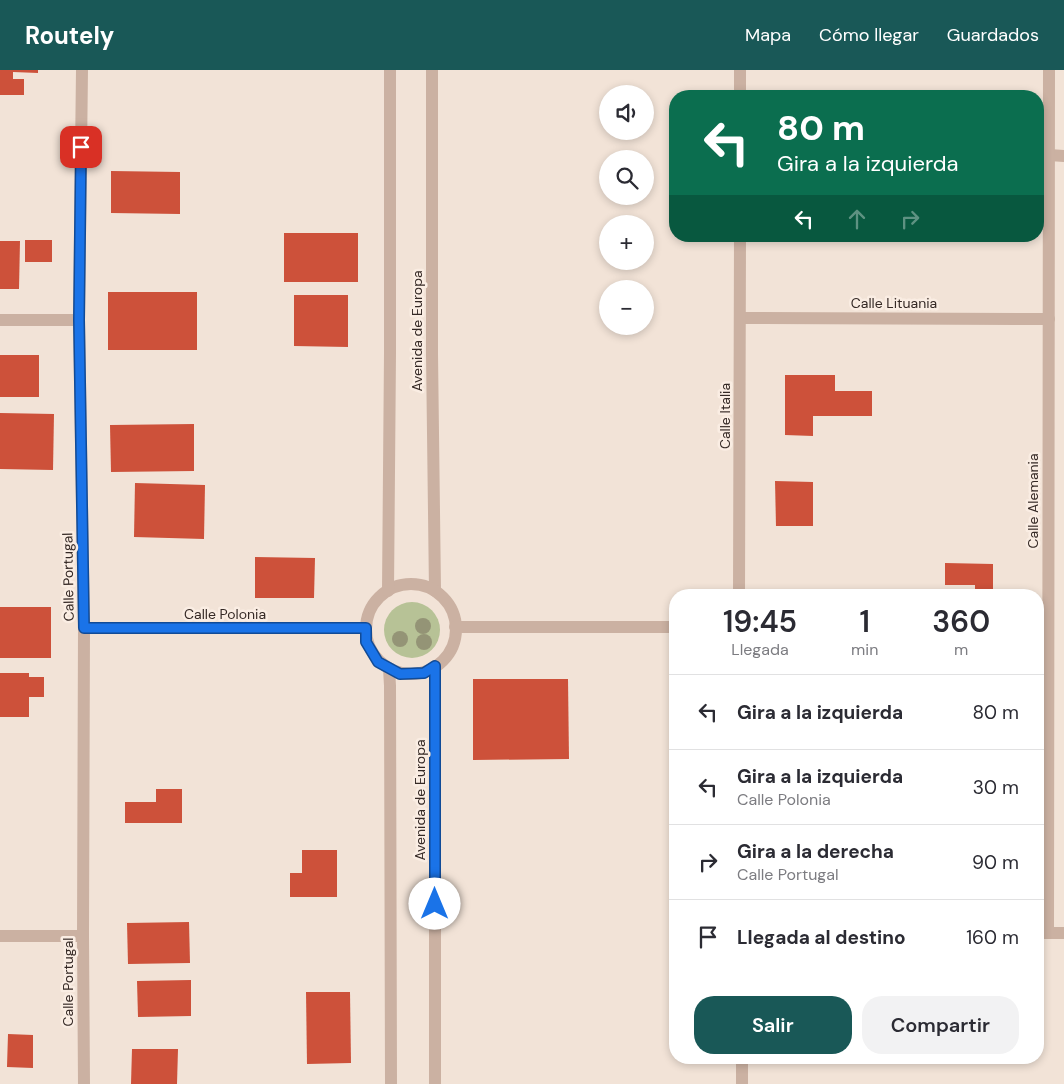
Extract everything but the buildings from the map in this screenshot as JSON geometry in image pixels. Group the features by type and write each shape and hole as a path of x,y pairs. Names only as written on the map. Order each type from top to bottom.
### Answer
{"street":[{"name":"Calle Portugal","path":"82,70 79,320 84,628 84,1084"},
{"name":"Avenida de Europa","path":"388,590 390,70"},
{"name":"Avenida de Europa","path":"432,70 432,354 435,591"},
{"path":"740,70 740,90"},
{"name":"Calle Alemania","path":"1044,810 1049,70"},
{"path":"1048,155 1064,156"},
{"name":"Calle Italia","path":"739,589 740,242"},
{"name":"Calle Lituania","path":"740,318 1048,319"},
{"path":"0,320 79,320"},
{"path":"398,584 422,584 435,591 443,596 455,616 456,640 444,661 424,673 400,674 378,662 366,642 366,618 377,597 398,584"},
{"path":"455,627 669,627"},
{"name":"Calle Polonia","path":"84,628 366,628"},
{"name":"Avenida de Europa","path":"435,666 435,1084"},
{"path":"389,668 391,1084"},
{"path":"1044,933 1064,933"},
{"path":"0,936 83,936"},
{"path":"742,1064 742,1084"}],"green space":[{"path":"407,602 417,602 432,610 438,619 440,630 438,641 432,650 417,658 407,658 396,653 389,646 384,635 384,625 389,614 396,607"}],"route":[{"path":"81,147 79,320 84,628 366,628 366,642 378,662 400,674 424,673 435,666 435,904"}]}
